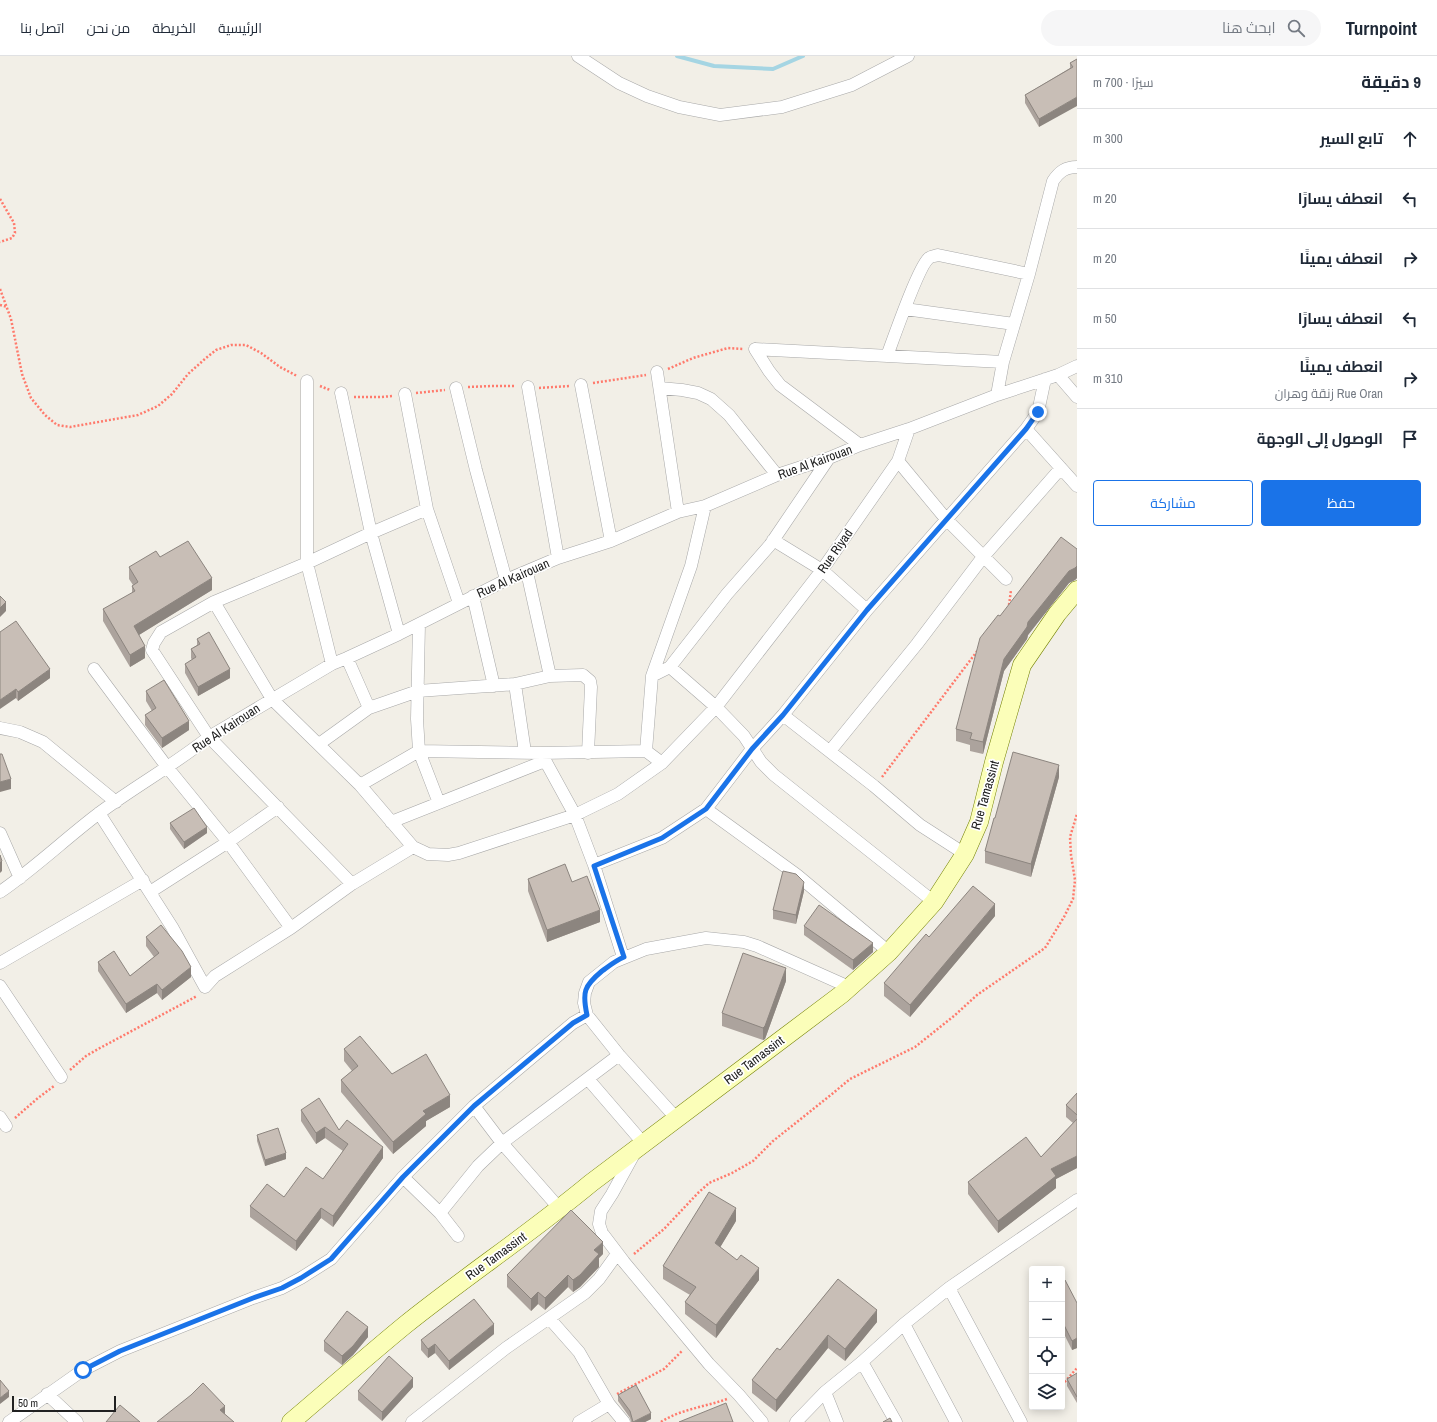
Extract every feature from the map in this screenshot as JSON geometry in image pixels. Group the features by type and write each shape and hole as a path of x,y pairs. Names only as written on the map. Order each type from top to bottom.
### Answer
{"main road":[{"name":"Rue Tamassint","path":"291,1422 405,1325 483,1265 560,1209 591,1183 849,987 889,952 934,902 965,854 979,822 994,762 1022,665 1057,614 1077,590"}],"street":[{"path":"578,56 619,83 647,96 679,107 720,115 789,105 852,85 908,56"},
{"path":"997,395 1003,362 1029,274 1053,182 1058,173 1075,165"},
{"path":"887,356 924,264 929,257 938,255 1029,274"},
{"path":"905,309 1014,324"},
{"path":"756,349 1003,362"},
{"path":"756,349 769,371 780,385 860,445"},
{"name":"Rue Al Kairouan","path":"0,892 20,878 99,813 194,749 209,737 332,664 399,634 506,580 558,558 611,541 678,512 705,506 777,475 909,429 997,395 1058,375 1077,364"},
{"path":"657,372 678,512"},
{"path":"1058,375 1077,397"},
{"path":"594,866 662,838 706,809 752,749 783,715 867,610 1026,429 1038,412 1044,379"},
{"path":"307,381 307,563 332,664"},
{"path":"581,385 611,541"},
{"path":"528,387 558,558"},
{"path":"456,388 476,470 506,580"},
{"path":"660,388 698,393 711,399 729,415 777,475"},
{"path":"341,393 371,533 399,634"},
{"path":"405,394 427,509 459,603"},
{"name":"Rue Riyad","path":"413,847 428,854 448,855 459,853 575,815 618,794 662,763 716,707 822,570 898,461 909,429"},
{"path":"1026,429 1077,486"},
{"path":"652,676 670,667 727,594 773,540 829,458"},
{"path":"898,461 946,519 1006,579"},
{"path":"830,751 917,644 983,557 1061,468"},
{"path":"646,751 652,676 691,566 705,506"},
{"path":"352,884 209,737 152,650 154,643 161,632 214,602 307,563 427,509"},
{"path":"773,540 822,570 867,610"},
{"path":"527,572 550,676"},
{"path":"472,596 494,686"},
{"path":"99,813 172,927 205,987 215,976 291,928 352,884 413,847 360,785 272,699 214,602"},
{"path":"419,624 417,720 419,751 439,803"},
{"path":"347,658 369,708"},
{"path":"670,667 716,707 744,736 761,762 774,775 934,902"},
{"path":"94,669 167,767 228,842 291,928"},
{"path":"319,744 369,708 418,691 515,684 550,676 583,674 590,681 591,687 588,753"},
{"path":"515,684 525,752"},
{"path":"783,715 874,786 920,825 965,854"},
{"path":"0,728 20,732 43,742 116,802"},
{"path":"360,785 419,751 525,752 543,757 575,815 594,866 624,957"},
{"path":"391,822 439,803 543,757 588,753 646,751 662,763"},
{"path":"150,892 228,842 278,807"},
{"path":"706,809 797,875 889,952"},
{"path":"0,833 20,878"},
{"path":"0,963 143,880"},
{"path":"677,1119 618,1055 587,1015 584,1003 585,993 589,982 614,962 646,949 706,938 724,939 744,942 757,946 849,987"},
{"path":"0,986 62,1077"},
{"path":"9,1422 83,1370 120,1351 282,1288 331,1259 403,1177 474,1106 573,1023 587,1015"},
{"path":"440,1213 478,1166 502,1142 618,1055"},
{"path":"588,1078 640,1147 601,1211 599,1224 602,1233 689,1341 762,1422"},
{"path":"474,1106 502,1142 560,1209"},
{"path":"403,1177 440,1213 458,1236"},
{"path":"796,1422 825,1392 862,1362 904,1324 949,1288 1077,1200"},
{"path":"412,1422 506,1348 585,1293 621,1258"},
{"path":"949,1288 1021,1422"},
{"path":"549,1318 579,1352 608,1402 624,1422"},
{"path":"904,1324 956,1422"},
{"path":"862,1362 896,1422"},
{"path":"825,1392 837,1422"},
{"path":"47,1394 76,1422"},
{"path":"579,1422 608,1402"}],"path":[{"path":"0,199 14,223 15,233 12,238 0,242"},
{"path":"0,289 11,319 22,374 32,398 45,415 57,425 70,427 138,415 158,406 172,394 188,374 206,358 216,350 231,345 246,345 261,353 280,367 307,381 353,397 381,397 456,388 491,386 557,387 581,385 644,376 672,368 693,358 728,348 756,349"},
{"path":"0,305 7,306"},
{"path":"1006,579 1011,591 1010,605 1007,610"},
{"path":"874,786 982,645"},
{"path":"621,1258 664,1229 709,1183 732,1173 753,1161 773,1141 850,1079 915,1047 954,1016 977,995 1045,948 1064,917 1072,899 1075,880 1070,837 1077,814"},
{"path":"3,1122 51,1089 86,1056 196,996 205,987"},
{"path":"608,1402 664,1369 680,1353 689,1341"},
{"path":"1065,1382 1077,1368"},
{"path":"661,1422 687,1410 711,1405 739,1395"}],"building":[{"path":"1077,59 1077,97 1039,119 1025,95 1073,67 1070,63"},
{"path":"1061,537 1077,549 1077,566 1069,571 1028,622 1027,627 1004,659 983,742 970,739 972,733 956,729 980,638 998,615 1000,616"},
{"path":"188,541 212,578 134,626 145,646 130,655 103,609 135,591 132,586 138,582 129,567 156,551 160,557"},
{"path":"0,596 6,602 0,608"},
{"path":"16,621 50,669 18,692 16,689 0,700 0,632"},
{"path":"209,632 230,669 198,687 185,664 196,657 191,649 200,644 197,639"},
{"path":"164,680 189,721 162,738 145,715 156,708 146,691"},
{"path":"1013,752 1059,765 1031,864 985,851"},
{"path":"0,754 2,754 11,779 0,782"},
{"path":"194,808 207,827 184,842 170,823"},
{"path":"565,864 572,882 587,876 600,910 547,930 528,879"},
{"path":"783,871 796,874 804,882 796,915 773,910"},
{"path":"973,886 995,904 910,1005 884,983 926,934 929,937"},
{"path":"819,905 873,943 853,960 804,926"},
{"path":"161,925 182,951 191,967 162,990 157,984 126,1004 98,962 114,951 130,976 159,953 146,937"},
{"path":"743,953 786,968 763,1028 722,1013"},
{"path":"360,1036 392,1074 426,1054 450,1095 423,1111 426,1114 393,1142 341,1080 358,1066 344,1049"},
{"path":"1077,1093 1077,1115 1066,1105"},
{"path":"319,1098 339,1130 347,1120 383,1147 333,1216 321,1208 296,1241 250,1206 267,1184 284,1197 306,1167 323,1179 348,1144 325,1127 316,1133 301,1110"},
{"path":"1077,1119 1077,1156 1051,1169 1056,1176 998,1221 968,1182 1026,1137 1041,1157"},
{"path":"278,1128 286,1153 265,1160 257,1135"},
{"path":"709,1192 736,1208 715,1243 737,1260 741,1255 759,1268 716,1325 685,1302 696,1287 663,1266"},
{"path":"571,1210 603,1242 594,1250 599,1254 580,1275 573,1280 568,1275 545,1298 538,1292 531,1299 507,1275"},
{"path":"838,1279 877,1310 845,1349 828,1335 776,1400 752,1380 777,1348 780,1350"},
{"path":"1065,1280 1077,1303 1077,1338 1072,1341 1065,1327"},
{"path":"474,1299 494,1324 449,1361 435,1344 428,1349 421,1340"},
{"path":"347,1311 368,1327 353,1346 342,1356 324,1341"},
{"path":"389,1356 413,1378 382,1412 358,1391"},
{"path":"1077,1373 1077,1397 1067,1379"},
{"path":"0,1380 9,1391 0,1398"},
{"path":"203,1383 225,1406 220,1410 234,1422 157,1422 191,1395"},
{"path":"636,1385 651,1413 633,1422 630,1411 618,1395"},
{"path":"726,1403 733,1422 679,1422"},
{"path":"120,1405 140,1422 106,1422"},
{"path":"890,1418 892,1422 883,1422"}],"waterway":[{"path":"677,56 714,66 773,69 803,56"}],"route":[{"path":"83,1370 120,1351 282,1288 331,1259 403,1177 474,1106 573,1023 587,1015 584,1003 585,993 589,982 614,962 624,957 594,866 662,838 706,809 752,749 783,715 867,610 1026,429 1038,412"}]}
